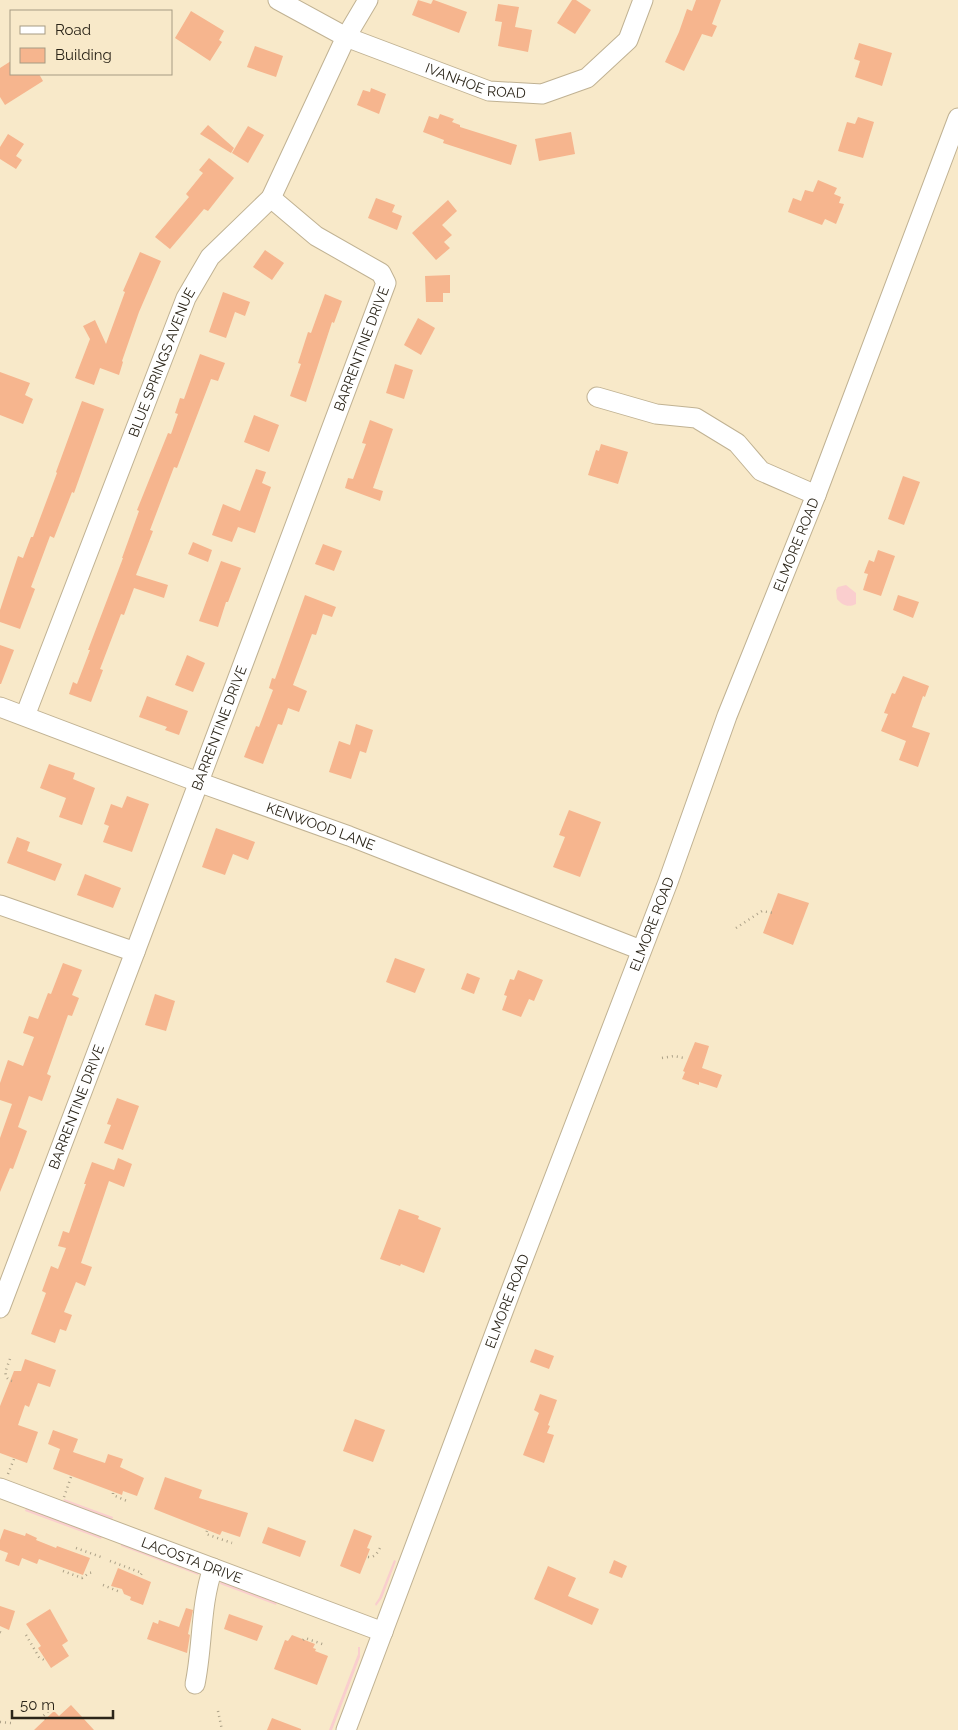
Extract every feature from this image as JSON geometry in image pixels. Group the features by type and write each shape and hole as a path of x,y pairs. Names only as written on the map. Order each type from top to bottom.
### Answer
{"street":[{"name":"IVANHOE ROAD","path":"278,0 346,37 489,91 542,94 588,78 628,40 643,0"},
{"name":"BLUE SPRINGS AVENUE","path":"25,716 186,298 210,257 271,198 346,37 368,0"},
{"name":"ELMORE ROAD","path":"346,1730 668,882 727,716 816,495 958,118"},
{"name":"BARRENTINE DRIVE","path":"0,1308 136,952 386,283 381,273 316,236 271,198"},
{"path":"597,397 656,414 696,418 738,443 761,471 816,495"},
{"name":"KENWOOD LANE","path":"0,707 198,782 349,836 641,950"},
{"path":"0,904 136,952"},
{"name":"LACOSTA DRIVE","path":"3,1484 213,1568 383,1632"},
{"path":"195,1684 200,1661 207,1587 213,1568"}],"path":[{"path":"736,928 762,911 773,913"},
{"path":"662,1058 674,1056 684,1058"},
{"path":"10,1359 5,1376 12,1381"},
{"path":"3,1484 14,1459"},
{"path":"62,1501 71,1477"},
{"path":"113,1493 113,1495 127,1500"},
{"path":"207,1531 206,1534 232,1543"},
{"path":"368,1557 377,1554 381,1546"},
{"path":"76,1548 101,1557"},
{"path":"110,1561 142,1573 140,1576"},
{"path":"63,1571 82,1578 89,1573 95,1572"},
{"path":"103,1585 120,1592"},
{"path":"26,1635 39,1657 44,1660"},
{"path":"303,1640 305,1638 325,1645"},
{"path":"46,1719 43,1716 58,1702"},
{"path":"218,1711 222,1730"},
{"path":"0,1722 11,1723"}],"shaded area":[{"path":"846,585 856,593 856,604 845,605 837,599 836,590 838,587"},
{"path":"64,1499 113,1517 112,1520 63,1502"},
{"path":"26,1508 102,1536 101,1539 25,1511"},
{"path":"121,1544 199,1573 198,1575 121,1546"},
{"path":"394,1560 396,1561 382,1598 376,1606 375,1604"},
{"path":"221,1581 277,1602 276,1605 220,1584"},
{"path":"358,1647 360,1647 360,1657 332,1730 329,1730 358,1654"}],"building":[{"path":"418,0 431,4 434,0 467,12 459,33 412,15"},
{"path":"572,0 576,0 591,10 575,34 557,23"},
{"path":"696,0 721,0 712,24 717,26 712,37 702,34 684,71 665,62 687,9 692,11"},
{"path":"498,4 519,7 515,27 532,30 528,52 498,46 502,22 495,21"},
{"path":"191,11 224,31 219,40 222,42 210,61 175,38"},
{"path":"859,43 892,53 882,86 855,77 860,61 854,59"},
{"path":"255,46 283,56 276,77 247,67"},
{"path":"10,62 10,75 40,75 43,81 5,105 0,97 0,68"},
{"path":"371,88 386,94 379,114 357,105 363,90 370,92"},
{"path":"440,114 454,119 452,122 460,125 460,127 517,145 511,165 443,143 444,140 423,132 429,116 438,119"},
{"path":"858,117 874,122 863,158 838,151 847,122 855,124"},
{"path":"208,125 234,148 231,153 200,134"},
{"path":"248,126 264,135 248,163 232,153"},
{"path":"571,132 575,154 539,161 535,139"},
{"path":"8,134 24,144 16,156 22,160 16,169 0,159 0,147"},
{"path":"209,158 234,178 208,211 204,209 170,249 155,237 189,197 186,194 203,173 199,170"},
{"path":"818,180 837,188 834,194 841,197 839,203 844,204 836,224 825,219 822,225 788,212 793,198 801,201 805,190 813,192"},
{"path":"376,198 395,205 392,212 402,216 397,230 368,218"},
{"path":"448,200 457,211 442,225 452,235 444,242 450,248 436,260 412,233"},
{"path":"265,250 284,263 272,280 253,267"},
{"path":"140,252 161,261 139,312 119,375 100,368 94,385 75,378 90,339 83,326 95,320 106,344 125,292 123,291"},
{"path":"450,275 450,293 443,293 443,302 426,302 425,276"},
{"path":"223,292 250,302 245,316 235,312 226,338 209,332"},
{"path":"325,294 342,301 334,323 332,322 306,402 290,396 301,364 298,363 308,332 311,333"},
{"path":"418,318 435,328 421,355 404,345"},
{"path":"200,354 225,363 218,381 211,379 177,468 174,467 150,530 153,531 136,575 168,585 164,598 134,588 124,615 121,614 100,669 103,670 91,702 69,694 73,682 77,684 123,558 139,511 137,510 168,433 171,434 178,414 175,413 180,398 184,399"},
{"path":"395,364 413,370 404,399 386,393"},
{"path":"0,372 30,383 25,395 33,399 23,424 0,415"},
{"path":"82,401 104,409 74,493 72,492 54,538 50,536 31,587 35,589 20,629 0,622 0,610 18,556 23,558 31,537 33,537"},
{"path":"254,415 279,425 269,452 244,442"},
{"path":"370,420 393,429 373,488 383,491 380,501 345,488 348,478 353,479 366,444 362,443"},
{"path":"601,444 628,452 618,484 588,475 596,450 599,451"},
{"path":"256,469 266,472 262,483 271,487 255,533 238,527 232,542 212,535 223,504 240,511"},
{"path":"903,476 920,482 904,525 888,519"},
{"path":"193,542 212,550 208,562 188,554"},
{"path":"323,544 342,551 334,571 315,564"},
{"path":"878,550 895,556 881,596 863,590 868,574 864,573 869,560 874,562"},
{"path":"221,561 241,568 228,602 226,602 218,627 199,621"},
{"path":"305,595 336,607 332,617 323,614 316,635 312,634 293,685 307,691 299,712 288,708 282,725 278,724 263,764 244,757 256,726 259,727 273,690 269,688 272,678 275,679"},
{"path":"898,595 919,602 913,618 893,610"},
{"path":"0,645 14,650 1,684 0,684"},
{"path":"187,655 205,663 193,692 175,685"},
{"path":"903,676 929,686 925,697 923,696 912,727 930,733 918,767 899,760 906,741 881,731 888,714 884,713 892,693 895,694"},
{"path":"147,696 188,711 179,735 165,730 167,727 139,717"},
{"path":"356,724 373,730 366,753 360,751 351,779 329,772 339,741 350,745"},
{"path":"49,764 75,773 73,779 95,788 82,825 59,817 66,798 40,788"},
{"path":"127,796 149,804 132,852 103,842 109,826 104,824 111,804 122,808"},
{"path":"569,810 601,822 580,877 553,867 565,837 559,835"},
{"path":"216,828 255,842 248,860 233,854 225,875 202,867"},
{"path":"17,837 30,842 27,851 62,864 55,881 7,863"},
{"path":"85,874 121,888 113,908 77,895"},
{"path":"778,893 809,903 793,945 763,933"},
{"path":"395,958 425,969 415,993 386,982"},
{"path":"63,963 82,970 72,995 79,998 72,1016 68,1015 47,1074 51,1076 42,1101 29,1096 18,1127 27,1131 13,1169 10,1168 0,1192 0,1138 12,1104 0,1100 0,1083 8,1060 23,1066 34,1037 23,1033 29,1016 38,1019 48,993 51,994"},
{"path":"518,970 543,980 534,1001 529,999 521,1017 502,1010 507,996 504,995 510,979 514,980"},
{"path":"467,973 480,978 474,994 461,989"},
{"path":"155,994 175,1001 166,1031 145,1025"},
{"path":"695,1042 709,1046 702,1068 722,1075 717,1088 699,1082 699,1085 682,1079 685,1072 683,1071"},
{"path":"117,1098 139,1106 123,1150 104,1143 111,1125 107,1124"},
{"path":"118,1158 132,1164 124,1187 109,1181 81,1263 92,1267 85,1286 76,1282 64,1312 72,1315 66,1331 60,1329 55,1343 31,1334 46,1293 42,1291 51,1266 58,1269 66,1248 58,1246 63,1231 69,1233 92,1162 114,1170"},
{"path":"399,1209 419,1216 418,1219 441,1228 424,1273 401,1264 400,1266 380,1259"},
{"path":"535,1349 554,1356 549,1369 530,1362"},
{"path":"25,1359 56,1370 50,1387 38,1383 29,1407 25,1405 18,1425 38,1432 27,1463 0,1453 0,1406 14,1371 21,1371"},
{"path":"540,1394 557,1400 547,1433 554,1435 544,1463 523,1455 539,1413 534,1410"},
{"path":"355,1419 385,1430 373,1462 343,1451"},
{"path":"53,1430 78,1439 73,1452 105,1463 108,1454 123,1459 120,1467 144,1478 137,1496 123,1491 122,1495 53,1469 60,1449 48,1444"},
{"path":"165,1477 202,1490 199,1498 248,1513 240,1537 222,1531 220,1535 154,1509"},
{"path":"268,1527 306,1541 300,1557 262,1543"},
{"path":"4,1529 25,1536 26,1533 37,1538 36,1540 56,1548 57,1546 90,1558 83,1575 39,1559 37,1564 22,1558 19,1566 5,1561 8,1553 0,1550 0,1540"},
{"path":"354,1529 372,1536 367,1548 370,1549 360,1574 340,1566"},
{"path":"614,1560 627,1566 622,1578 609,1573"},
{"path":"548,1566 576,1578 568,1596 599,1609 592,1625 534,1599"},
{"path":"118,1568 151,1582 143,1605 130,1600 131,1597 124,1594 122,1589 111,1586"},
{"path":"0,1606 15,1611 9,1630 0,1626"},
{"path":"186,1608 193,1610 188,1634 190,1635 187,1653 147,1639 153,1622 158,1624 159,1620 179,1627"},
{"path":"50,1609 68,1641 62,1645 69,1656 51,1668 38,1648 41,1646 26,1624"},
{"path":"229,1614 263,1626 257,1641 224,1629"},
{"path":"292,1635 315,1644 313,1648 316,1649 315,1651 328,1656 317,1685 274,1669 285,1640 288,1641"},
{"path":"71,1705 94,1730 34,1730 54,1711 59,1716"},
{"path":"272,1718 301,1729 301,1730 267,1730"}]}
